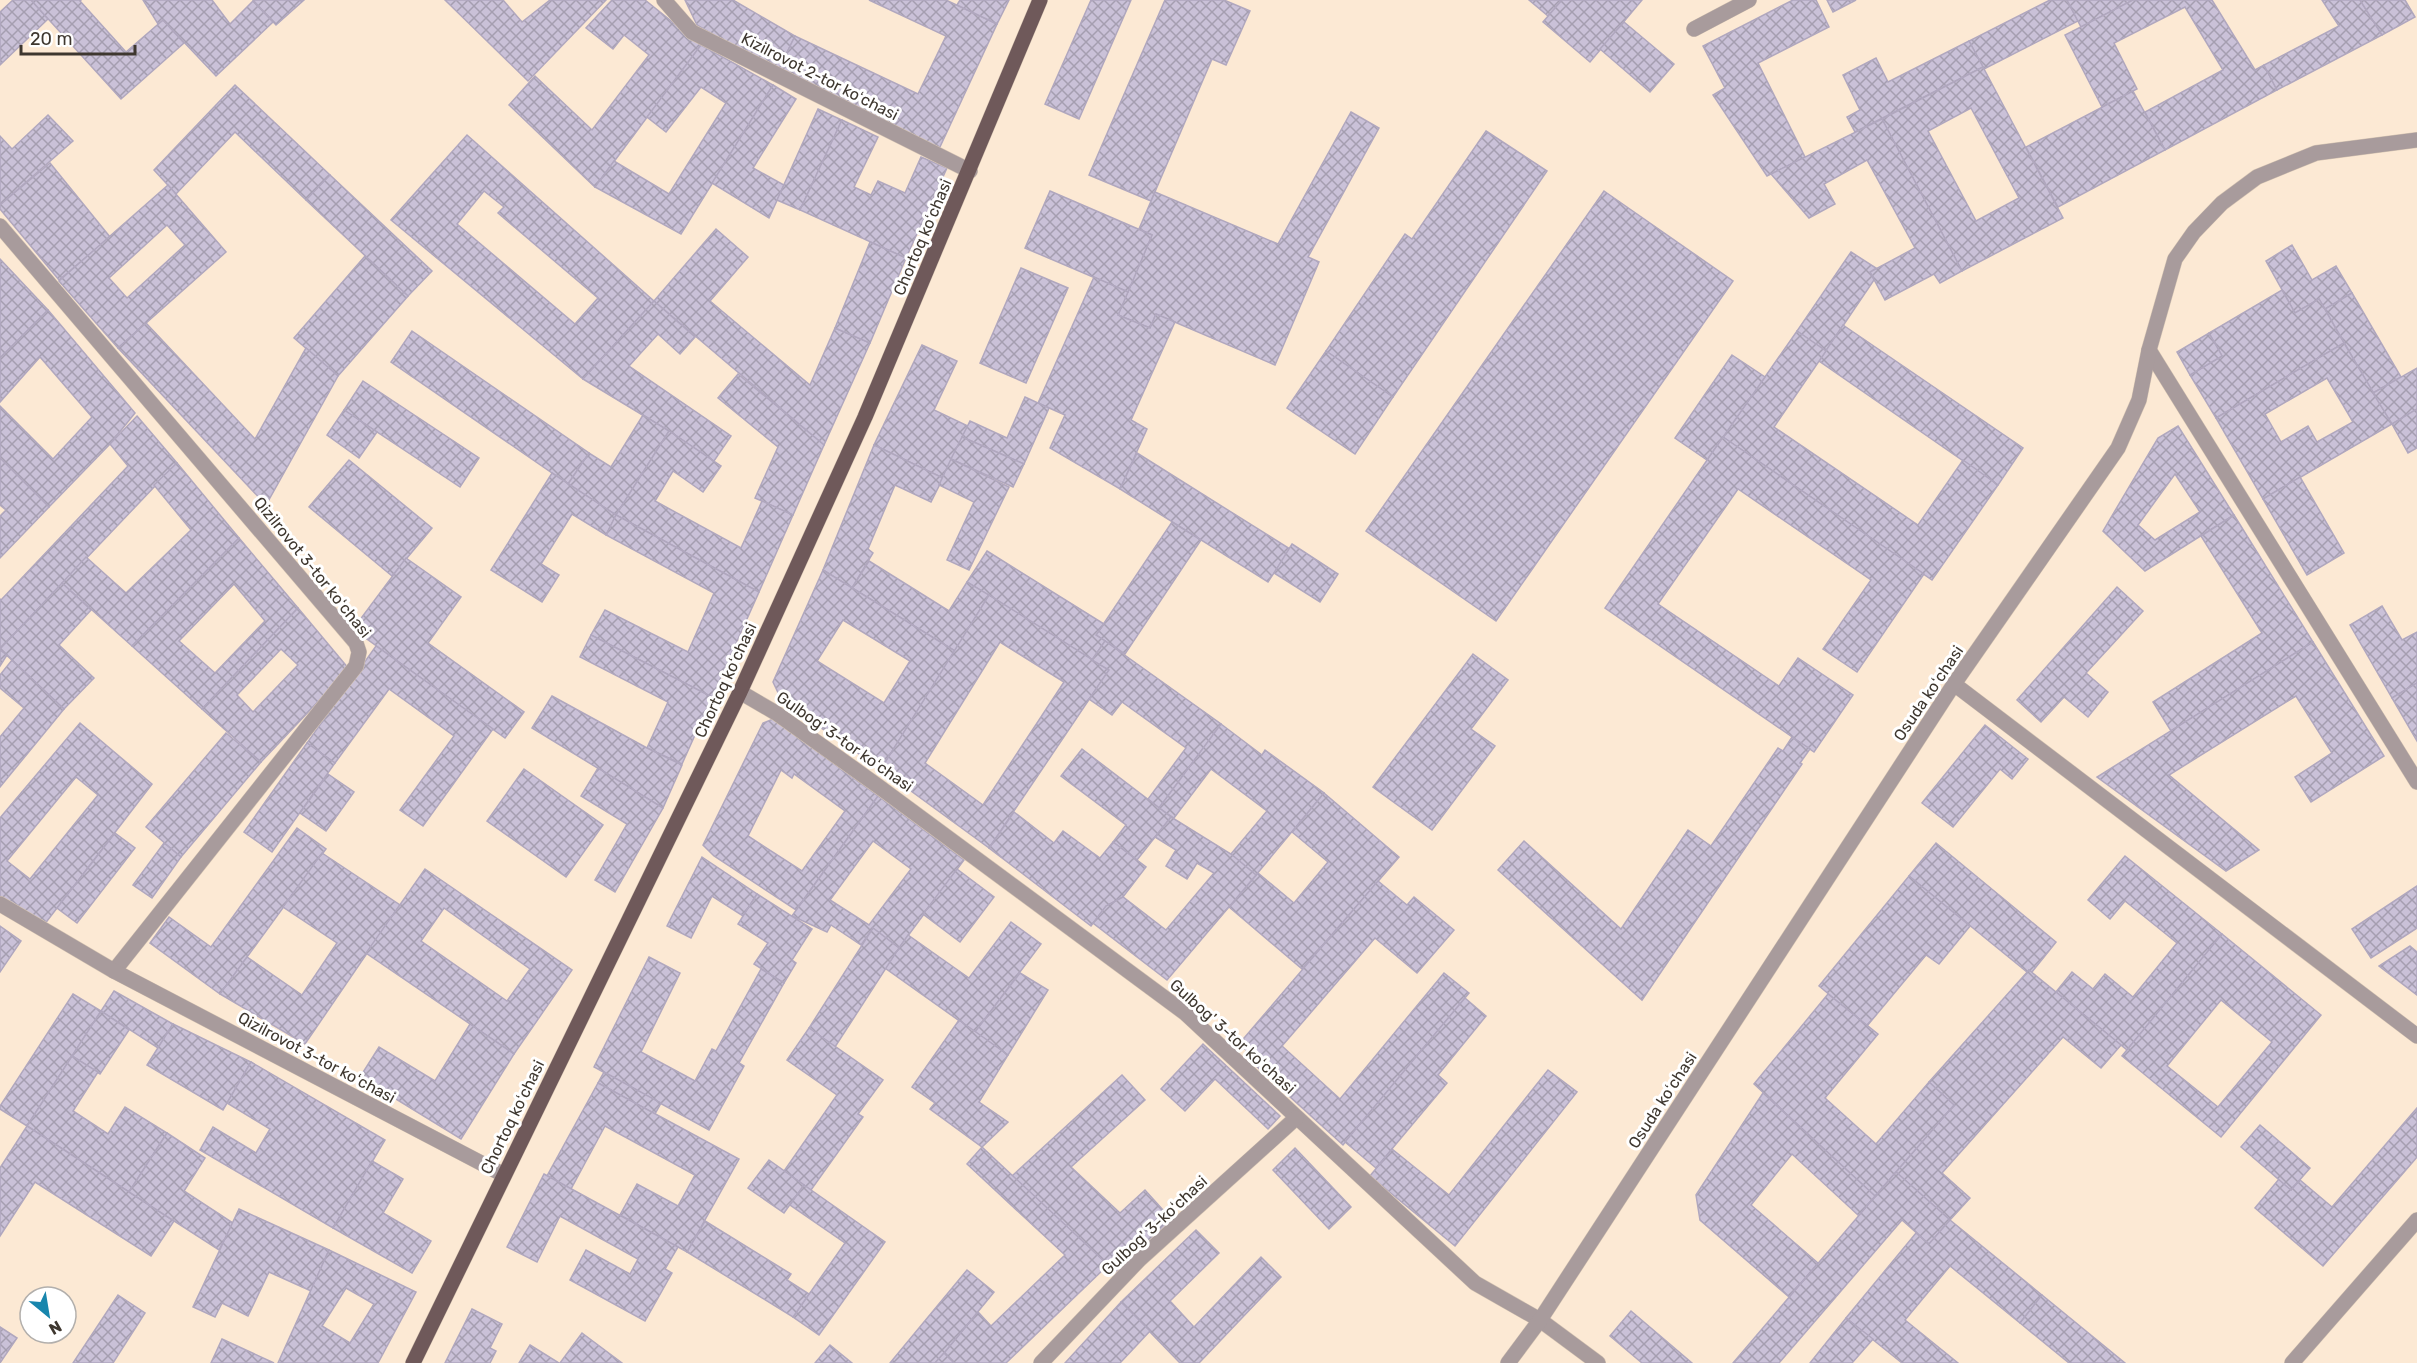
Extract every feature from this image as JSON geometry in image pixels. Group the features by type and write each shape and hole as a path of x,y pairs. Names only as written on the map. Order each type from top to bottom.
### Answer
{"main road":[{"name":"Chortoq koʻchasi","path":"413,1363 740,692 865,417 1040,0"}],"street":[{"name":"Kizilrovot 2-tor koʻchasi","path":"664,0 692,32 970,171"},
{"path":"1694,28 1749,0"},
{"name":"Osuda koʻchasi","path":"1509,1363 1540,1320 1954,684 2118,448 2139,400 2149,350 2175,259 2194,232 2222,203 2258,177 2316,153 2417,140"},
{"name":"Qizilrovot 3-tor koʻchasi","path":"0,226 221,483 356,644 359,652 356,666 114,970"},
{"path":"2149,350 2417,782"},
{"path":"1954,684 2417,1036"},
{"name":"Gulbog' 3-tor koʻchasi","path":"740,692 776,713 868,779 1185,1013 1475,1283 1540,1320 1598,1363"},
{"name":"Qizilrovot 3-tor koʻchasi","path":"0,904 114,970 504,1175"},
{"name":"Gulbog' 3-koʻchasi","path":"1041,1363 1139,1260 1296,1118"},
{"path":"2292,1363 2417,1220"}],"building":[{"path":"13,0 31,0 48,19 0,65 0,12"},
{"path":"31,0 81,0 126,52 163,20 184,43 121,99"},
{"path":"143,0 212,0 230,24 253,1 273,22 216,76 163,20 158,24"},
{"path":"253,0 304,0 276,25"},
{"path":"445,0 503,0 522,22 550,0 606,0 528,81"},
{"path":"612,0 645,0 701,45 595,187 509,105 535,76 592,130 649,55 624,35 613,49 586,28"},
{"path":"685,0 733,0 795,36 777,73 697,25"},
{"path":"869,0 946,0 997,24 939,149 777,73 795,36 918,94 946,36"},
{"path":"960,0 1009,0 997,24 957,5"},
{"path":"1091,0 1131,0 1079,119 1045,104"},
{"path":"1165,0 1224,0 1250,11 1226,65 1212,59 1151,201 1089,175"},
{"path":"1529,0 1562,0 1548,16"},
{"path":"1562,0 1642,0 1590,62 1543,22"},
{"path":"1793,0 1816,0 1829,27 1758,63 1805,157 1767,176 1713,95 1725,88 1703,46"},
{"path":"1827,0 1856,0 1833,12"},
{"path":"2050,0 2067,0 2078,21 1984,69 1969,41"},
{"path":"2067,0 2133,0 2081,27"},
{"path":"2133,0 2212,0 2255,70 2264,65 2277,90 2165,150 2145,112 2223,70 2185,7 2114,43 2137,89 2102,107 2065,35"},
{"path":"2322,0 2360,0 2382,35 2277,90 2264,65 2339,26"},
{"path":"2360,0 2405,0 2415,17 2382,35"},
{"path":"1624,22 1674,64 1650,92 1600,49"},
{"path":"1969,41 1983,67 1855,132 1847,117 1860,110 1843,75 1876,58 1888,82"},
{"path":"701,45 773,85 681,234 595,187 614,161 669,194 726,103 701,87 666,132 647,117"},
{"path":"1983,67 2063,218 1962,271 1882,119","holes":["1971,108 2019,198 1976,221 1928,131"]},
{"path":"235,85 330,175 306,200 235,132 176,194 154,170"},
{"path":"773,85 796,99 753,168 784,185 769,218 712,183"},
{"path":"2133,91 2165,150 2058,207 2026,147"},
{"path":"818,109 842,120 800,210 777,200"},
{"path":"1351,112 1379,128 1308,257 1319,262 1275,365 1156,314 1150,328 1118,315 1152,235 1139,229 1155,192 1278,244"},
{"path":"48,115 73,141 0,205 0,136 12,149"},
{"path":"1882,119 1962,271 1940,283 1934,274 1885,300 1870,272 1915,248 1867,160 1824,184 1835,204 1809,218 1771,174"},
{"path":"842,120 878,137 854,187 871,195 878,181 905,193 921,157 947,168 906,258 800,210"},
{"path":"1486,131 1547,171 1393,397 1326,351 1405,234 1412,239"},
{"path":"467,135 654,301 583,379 391,220","holes":["484,191 504,207 498,213 598,298 575,324 457,224"]},
{"path":"50,163 110,237 59,280 0,209 0,205"},
{"path":"330,175 432,271 408,296 306,200"},
{"path":"168,185 226,252 118,348 59,281","holes":["167,225 185,245 127,298 109,278"]},
{"path":"1050,191 1152,235 1128,292 1025,248"},
{"path":"1604,191 1733,281 1496,621 1366,531"},
{"path":"716,229 748,257 710,301 810,385 835,328 870,343 824,445 654,301"},
{"path":"870,242 906,258 870,343 835,328"},
{"path":"2292,245 2312,280 2336,266 2352,293 2325,309 2319,299 2295,313 2266,261"},
{"path":"1851,252 1876,268 1870,272 1874,280 1826,351 1797,331"},
{"path":"365,256 408,296 338,376 294,338"},
{"path":"0,259 48,310 0,358"},
{"path":"1021,268 1068,288 1026,383 980,363"},
{"path":"1094,277 1128,292 1118,315 1150,328 1156,314 1175,322 1131,420 1147,429 1120,489 1050,448 1065,415 1038,403"},
{"path":"2282,290 2295,313 2319,299 2344,343 2216,418 2190,375 2222,356 2209,333"},
{"path":"2352,293 2401,377 2373,393 2325,309"},
{"path":"654,301 695,337 680,354 658,334 629,366 731,436 714,461 583,379"},
{"path":"48,310 135,413 110,444 49,507 0,458 0,406 53,459 92,417 40,357 0,402 0,358"},
{"path":"146,323 255,439 306,348 338,376 266,505 118,348"},
{"path":"1843,325 2023,448 1998,485 1819,361"},
{"path":"412,331 589,453 568,484 391,362"},
{"path":"1797,331 1826,351 1774,427 1918,525 1963,460 1998,485 1932,580 1723,437"},
{"path":"2209,333 2222,356 2190,375 2177,352"},
{"path":"2344,343 2392,424 2263,499 2216,418","holes":["2327,378 2353,422 2317,442 2308,426 2281,442 2265,414"]},
{"path":"922,345 957,361 934,410 968,426 943,478 874,445"},
{"path":"1326,351 1393,397 1355,454 1287,408"},
{"path":"1732,355 1765,377 1707,460 1675,438"},
{"path":"2417,368 2417,409 2392,424 2373,393"},
{"path":"738,374 824,445 793,515 755,498 778,447 718,398"},
{"path":"363,381 479,458 460,487 344,410"},
{"path":"1025,397 1049,408 1024,464 962,437 970,421 1007,438"},
{"path":"2417,409 2417,448 2408,453 2392,424"},
{"path":"344,410 377,432 359,458 327,435"},
{"path":"643,415 669,431 616,515 568,484 589,453 611,467"},
{"path":"137,416 177,463 0,649 0,599 128,466 110,444"},
{"path":"2178,426 2234,515 2145,571 2103,531 2158,438","holes":["2175,474 2200,512 2155,540 2138,525"]},
{"path":"669,431 721,466 703,492 673,471 655,501 741,548 762,501 793,515 759,592 616,515"},
{"path":"962,437 1024,464 1013,487 951,459"},
{"path":"1723,437 1924,574 1857,672 1823,649 1871,580 1738,489 1658,604 1779,686 1798,658 1853,695 1814,752 1605,608"},
{"path":"874,445 943,478 931,502 895,485 868,549 873,553 852,588 823,570"},
{"path":"1137,453 1290,549 1268,582 1120,489"},
{"path":"0,458 49,507 0,558 0,516 6,510 0,505"},
{"path":"951,459 1009,487 969,570 947,560 974,502 939,485"},
{"path":"349,460 432,528 392,576 309,507"},
{"path":"177,463 239,538 132,646 62,583 86,557 126,593 191,530 154,485"},
{"path":"552,473 616,515 606,535 572,514 541,564 559,575 542,602 491,570"},
{"path":"2300,477 2344,553 2307,575 2263,499"},
{"path":"616,515 759,592 712,697 591,635 605,610 688,652 714,593 606,535"},
{"path":"2234,515 2313,642 2171,731 2153,702 2262,633 2201,536"},
{"path":"1172,522 1201,540 1125,654 1096,635"},
{"path":"239,538 298,608 202,709 132,646","holes":["234,584 265,621 215,673 179,641"]},
{"path":"1292,544 1338,574 1320,602 1274,573"},
{"path":"987,551 1104,624 1096,635 1105,641 1092,660 967,582"},
{"path":"406,558 461,597 428,643 524,712 505,738 353,629"},
{"path":"869,561 949,611 967,582 989,595 955,651 852,588"},
{"path":"823,570 955,651 881,769 782,701 773,682","holes":["843,620 910,661 884,703 817,661"]},
{"path":"62,583 91,610 59,645 94,678 64,709 0,649"},
{"path":"2117,587 2143,611 2086,673 2108,692 2088,717 2064,697 2041,722 2017,700"},
{"path":"989,595 1109,670 989,848 881,769","holes":["1000,642 1064,682 983,805 925,763"]},
{"path":"2382,606 2402,640 2417,632 2417,683 2392,698 2350,625"},
{"path":"298,608 349,669 261,762 202,709","holes":["281,649 298,665 253,712 237,695"]},
{"path":"591,635 712,697 682,764 647,748 668,702 580,657"},
{"path":"1105,641 1221,724 1159,808 1148,799 1186,748 1122,702 1112,715 1089,699 1109,670 1092,660"},
{"path":"2313,642 2384,756 2311,802 2295,777 2332,753 2296,696 2169,775 2259,850 2226,871 2097,777"},
{"path":"376,646 493,729 423,826 400,810 454,736 389,689 335,763 307,743"},
{"path":"0,650 7,655 0,666"},
{"path":"1473,654 1508,680 1471,729 1495,746 1432,830 1373,787"},
{"path":"12,660 64,709 0,787 0,737 24,708 0,688 0,675"},
{"path":"2417,683 2417,741 2392,698"},
{"path":"552,696 682,765 663,808 532,728"},
{"path":"773,719 878,796 796,910 714,856 703,845 763,723","holes":["781,770 792,778 794,774 845,811 802,871 748,836"]},
{"path":"80,723 152,784 44,925 0,897 0,818","holes":["76,777 98,795 30,879 7,861"]},
{"path":"1221,724 1262,755 1265,750 1324,793 1256,875 1231,854 1267,811 1211,769 1174,818 1159,808"},
{"path":"1985,725 2028,759 2012,779 2000,769 1953,827 1922,803"},
{"path":"226,733 261,762 181,857 146,827"},
{"path":"1792,737 1810,749 1800,763 1802,764 1642,1000 1498,870 1524,841 1621,929 1688,830 1711,846 1778,748 1783,751"},
{"path":"307,743 335,763 272,852 244,832"},
{"path":"1082,749 1171,817 1137,860 1113,842 1126,825 1061,776"},
{"path":"598,768 663,808 615,892 595,880 627,824 581,796"},
{"path":"524,769 603,825 566,877 487,821"},
{"path":"328,774 354,792 326,831 300,813"},
{"path":"1324,793 1399,857 1302,969 1229,907 1258,873 1294,903 1328,862 1292,832"},
{"path":"878,796 964,860 899,948 873,928 861,945 831,925 827,932 792,916","holes":["873,841 911,869 869,925 830,900"]},
{"path":"1014,812 1054,843 1063,831 1100,858 1113,842 1146,867 1123,897 1106,906 1091,926 989,848"},
{"path":"1171,817 1231,854 1256,875 1167,980 1093,923 1106,906 1123,897 1166,930 1214,873 1197,863 1187,879 1166,866 1176,850 1155,837"},
{"path":"297,828 326,849 220,994 150,943 169,917 211,947"},
{"path":"115,833 135,848 77,923 57,908"},
{"path":"164,843 181,857 152,898 133,885"},
{"path":"1936,843 2056,942 2032,972 2029,970 2027,972 1909,876"},
{"path":"322,853 400,905 305,1044 220,994 247,957 302,995 337,943 283,907"},
{"path":"2125,856 2222,934 2127,1050 2056,992 2072,972 2093,989 2105,974 2133,997 2177,943 2125,901 2110,919 2088,900"},
{"path":"702,857 757,894 743,916 712,896 691,938 667,926"},
{"path":"425,869 572,970 514,1054 366,953","holes":["444,908 530,969 507,1001 421,941"]},
{"path":"957,869 994,897 960,942 923,914"},
{"path":"1909,876 1970,926 1939,964 1926,955 1867,1026 1819,986"},
{"path":"1378,881 1407,905 1414,897 1454,930 1417,973 1375,938 1282,1046 1340,1099 1444,973 1469,993 1343,1145 1255,1065 1259,1061 1239,1044"},
{"path":"2417,886 2417,928 2371,958 2352,929"},
{"path":"757,894 812,929 792,960 796,963 784,983 754,964 768,943 738,924"},
{"path":"1011,922 1041,944 975,1032 885,968 908,935 969,978"},
{"path":"0,926 21,941 0,972"},
{"path":"873,928 899,948 835,1047 809,1028"},
{"path":"2222,934 2321,1015 2221,1137 2122,1056","holes":["2221,1000 2272,1042 2218,1107 2167,1066"]},
{"path":"2410,946 2417,952 2417,995 2379,966"},
{"path":"649,957 680,973 641,1052 695,1081 712,1049 716,1051 761,969 784,983 739,1063 744,1066 709,1130 594,1067"},
{"path":"2029,970 2121,1045 2101,1068 2063,1037 1942,1173 1970,1198 1950,1220 1896,1172 1954,1105 1929,1082"},
{"path":"1020,973 1048,990 1008,1055 975,1032"},
{"path":"114,991 173,1024 158,1048 101,1011"},
{"path":"73,994 101,1011 27,1126 0,1109 0,1106"},
{"path":"1828,994 1878,1034 1825,1098 1876,1144 1929,1082 1954,1105 1875,1196 1754,1084"},
{"path":"1465,998 1486,1016 1438,1075 1447,1083 1376,1168 1345,1142"},
{"path":"101,1011 129,1030 100,1074 72,1056"},
{"path":"959,1020 1008,1055 979,1102 1008,1122 982,1147 930,1109 935,1103 912,1087"},
{"path":"173,1024 251,1062 223,1110 147,1065"},
{"path":"470,1024 514,1054 461,1139 360,1077 379,1047 435,1081"},
{"path":"809,1028 883,1080 858,1114 863,1117 811,1190 784,1171 837,1095 787,1060"},
{"path":"1203,1044 1280,1116 1268,1129 1215,1079 1185,1111 1161,1089"},
{"path":"72,1056 98,1072 73,1111 108,1134 125,1107 167,1133 129,1192 27,1126"},
{"path":"251,1062 385,1140 333,1228 200,1150 213,1127 256,1153 270,1129 227,1103"},
{"path":"1548,1070 1577,1092 1455,1246 1370,1176 1392,1149 1449,1195"},
{"path":"604,1072 661,1103 655,1114 598,1083"},
{"path":"1122,1075 1145,1100 1071,1167 1120,1213 1145,1190 1172,1220 1115,1272 1012,1176"},
{"path":"598,1083 739,1159 687,1252 620,1215 637,1184 678,1206 695,1175 605,1126 571,1189 547,1176"},
{"path":"1763,1093 1875,1196 1859,1216 1792,1154 1751,1205 1818,1263 1789,1297 1700,1220 1696,1195"},
{"path":"2417,1108 2417,1157 2323,1266 2255,1208 2279,1179 2291,1190 2300,1180 2332,1207"},
{"path":"2260,1125 2310,1168 2291,1190 2241,1147"},
{"path":"27,1126 174,1221 151,1256 35,1182 0,1236 0,1168"},
{"path":"167,1133 205,1158 184,1191 233,1223 219,1250 129,1192"},
{"path":"982,1147 1108,1265 1006,1363 954,1363 944,1353 978,1312 991,1326 1065,1255 967,1164"},
{"path":"1295,1148 1351,1207 1329,1229 1273,1170"},
{"path":"769,1160 804,1185 784,1213 748,1188"},
{"path":"372,1161 403,1179 383,1213 431,1241 412,1273 333,1228"},
{"path":"1896,1172 1950,1220 1929,1244 1902,1220 1779,1363 1733,1363"},
{"path":"544,1174 678,1247 665,1269 672,1273 645,1321 570,1280 586,1250 630,1274 638,1259 560,1216 537,1262 507,1247"},
{"path":"804,1185 885,1242 819,1335 793,1317 845,1243 790,1205"},
{"path":"239,1209 329,1250 311,1291 269,1272 248,1316 222,1303 215,1317 193,1307"},
{"path":"1950,1220 2042,1295 2020,1323 1950,1266 1905,1320 1958,1363 1902,1363 1846,1318 1916,1233 1929,1244"},
{"path":"705,1221 791,1274 787,1280 809,1294 793,1317 687,1252"},
{"path":"1196,1230 1219,1253 1170,1301 1194,1327 1261,1257 1281,1277 1199,1363 1180,1363 1121,1302"},
{"path":"329,1250 416,1292 378,1363 278,1363","holes":["346,1288 374,1304 350,1343 322,1326"]},
{"path":"967,1270 994,1292 944,1353 935,1363 890,1363"},
{"path":"118,1295 145,1313 113,1363 73,1363"},
{"path":"2042,1295 2125,1363 2069,1363 2020,1323"},
{"path":"1121,1302 1150,1331 1120,1363 1065,1363"},
{"path":"472,1309 502,1324 490,1348 496,1351 490,1363 445,1363"},
{"path":"1631,1311 1692,1363 1642,1363 1610,1336"},
{"path":"1846,1318 1873,1339 1852,1363 1810,1363"},
{"path":"0,1327 17,1338 0,1363"},
{"path":"582,1333 622,1363 560,1363"},
{"path":"222,1339 274,1363 211,1363"},
{"path":"530,1345 559,1363 519,1363"},
{"path":"830,1345 852,1363 815,1363"},
{"path":"944,1353 954,1363 935,1363"}]}
